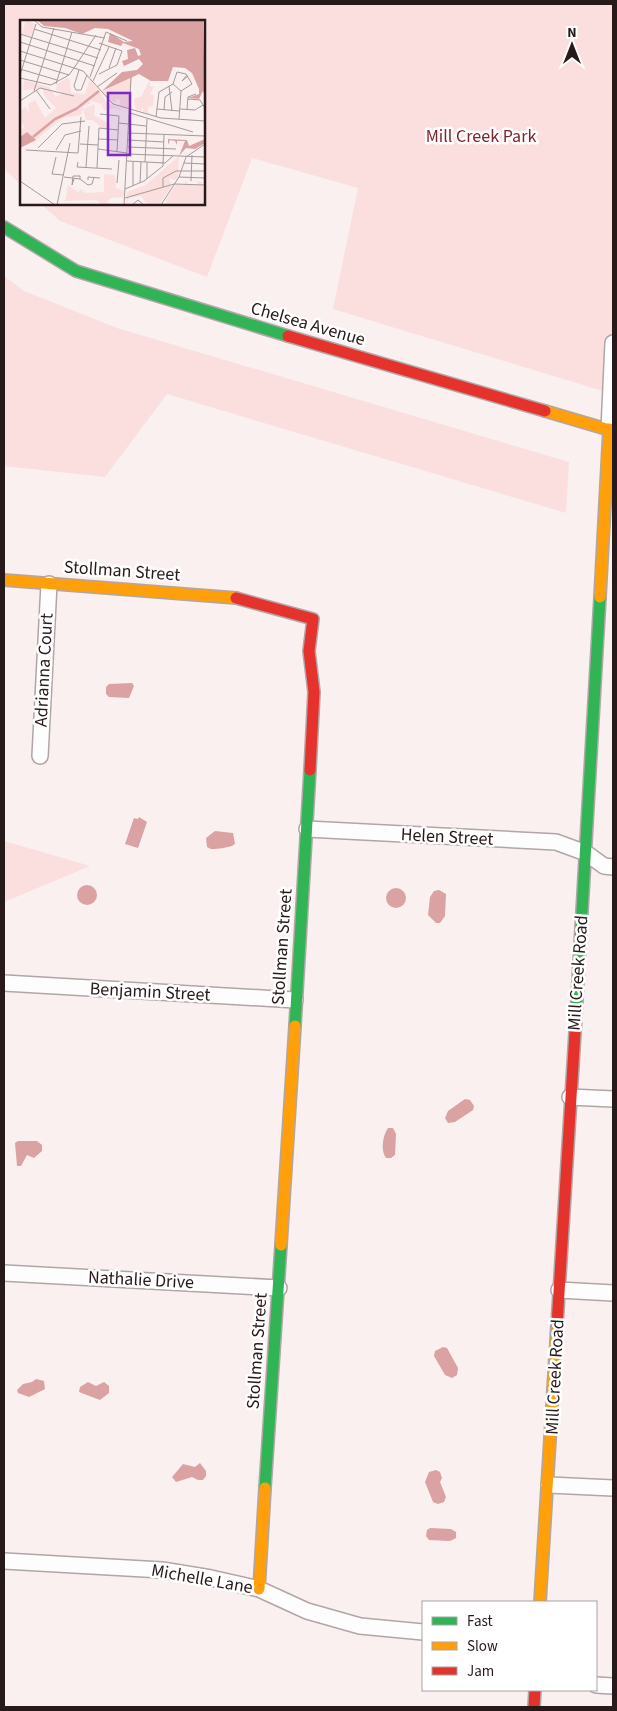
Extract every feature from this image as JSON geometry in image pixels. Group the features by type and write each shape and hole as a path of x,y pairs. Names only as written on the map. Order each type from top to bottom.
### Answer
{"street":[{"name":"Chelsea Avenue","path":"4,227 34,248 76,271 611,430"},
{"name":"Mill Creek Road","path":"540,1601 570,1097 608,546 613,343"},
{"name":"Stollman Street","path":"4,580 230,596 313,618 310,651 314,692 307,830 259,1589"},
{"name":"Adrianna Court","path":"40,756 49,584"},
{"name":"Helen Street","path":"307,830 556,842 586,853 604,866 613,867"},
{"name":"Benjamin Street","path":"4,983 296,1000"},
{"path":"570,1097 613,1099"},
{"name":"Nathalie Drive","path":"4,1272 279,1288"},
{"path":"560,1290 613,1292"},
{"path":"548,1485 613,1488"},
{"name":"Michelle Lane","path":"4,1561 162,1570 211,1578 259,1589 307,1611 360,1626 422,1632"},
{"path":"597,1685 613,1686"},
{"path":"534,1707 535,1691"}],"green space":[{"name":"Mill Creek Park","path":"4,4 613,4 613,394 333,309 358,188 252,158 207,277 60,221 42,205 205,205 205,20 20,20 20,184 4,169"},
{"path":"4,276 24,291 117,328 569,462 566,513 167,394 105,477 4,466"},
{"path":"4,841 90,866 4,902"}],"shaded area":[{"path":"132,683 134,686 129,698 109,697 106,694 106,687 109,684"},
{"path":"139,817 147,822 138,848 125,844 134,818 138,819"},
{"path":"215,831 233,833 235,844 211,849 207,847 206,838"},
{"path":"87,885 94,888 97,895 94,902 87,905 80,902 77,895 80,888"},
{"path":"396,888 403,891 406,898 403,905 396,908 389,905 386,898 389,891"},
{"path":"439,890 446,894 445,916 440,923 436,923 428,915 430,897 434,891"},
{"path":"465,1099 470,1100 474,1106 473,1110 455,1122 448,1123 445,1118 448,1111"},
{"path":"388,1128 393,1128 396,1134 395,1155 391,1158 386,1158 383,1151 384,1138"},
{"path":"18,1141 37,1141 42,1145 42,1151 34,1158 27,1155 21,1166 17,1166 15,1143"},
{"path":"443,1347 447,1348 458,1368 457,1375 452,1378 445,1375 434,1356 435,1351"},
{"path":"36,1379 44,1381 45,1389 29,1397 18,1393 17,1390 23,1384"},
{"path":"88,1382 96,1386 104,1382 109,1386 109,1393 100,1400 79,1392 80,1387"},
{"path":"200,1463 206,1471 206,1476 203,1480 192,1477 176,1482 172,1477 183,1464 195,1467"},
{"path":"436,1470 440,1472 442,1478 440,1482 446,1497 444,1502 438,1504 433,1502 425,1482 429,1472"},
{"path":"430,1528 451,1529 456,1532 456,1538 450,1541 429,1540 426,1536 427,1530"}],"traffic: fast":[{"path":"4,227 76,271 288,336"},
{"path":"576,1016 600,597"},
{"path":"295,1026 310,770"},
{"path":"265,1488 281,1245"}],"traffic: slow":[{"path":"545,411 613,431"},
{"path":"600,597 609,429"},
{"path":"4,580 236,598"},
{"path":"281,1245 295,1026"},
{"path":"540,1601 557,1325"},
{"path":"259,1589 265,1488"}],"traffic: jam":[{"path":"288,336 545,411"},
{"path":"236,598 313,619 309,651 314,692 310,770"},
{"path":"557,1325 576,1016"},
{"path":"534,1707 535,1691"}]}
